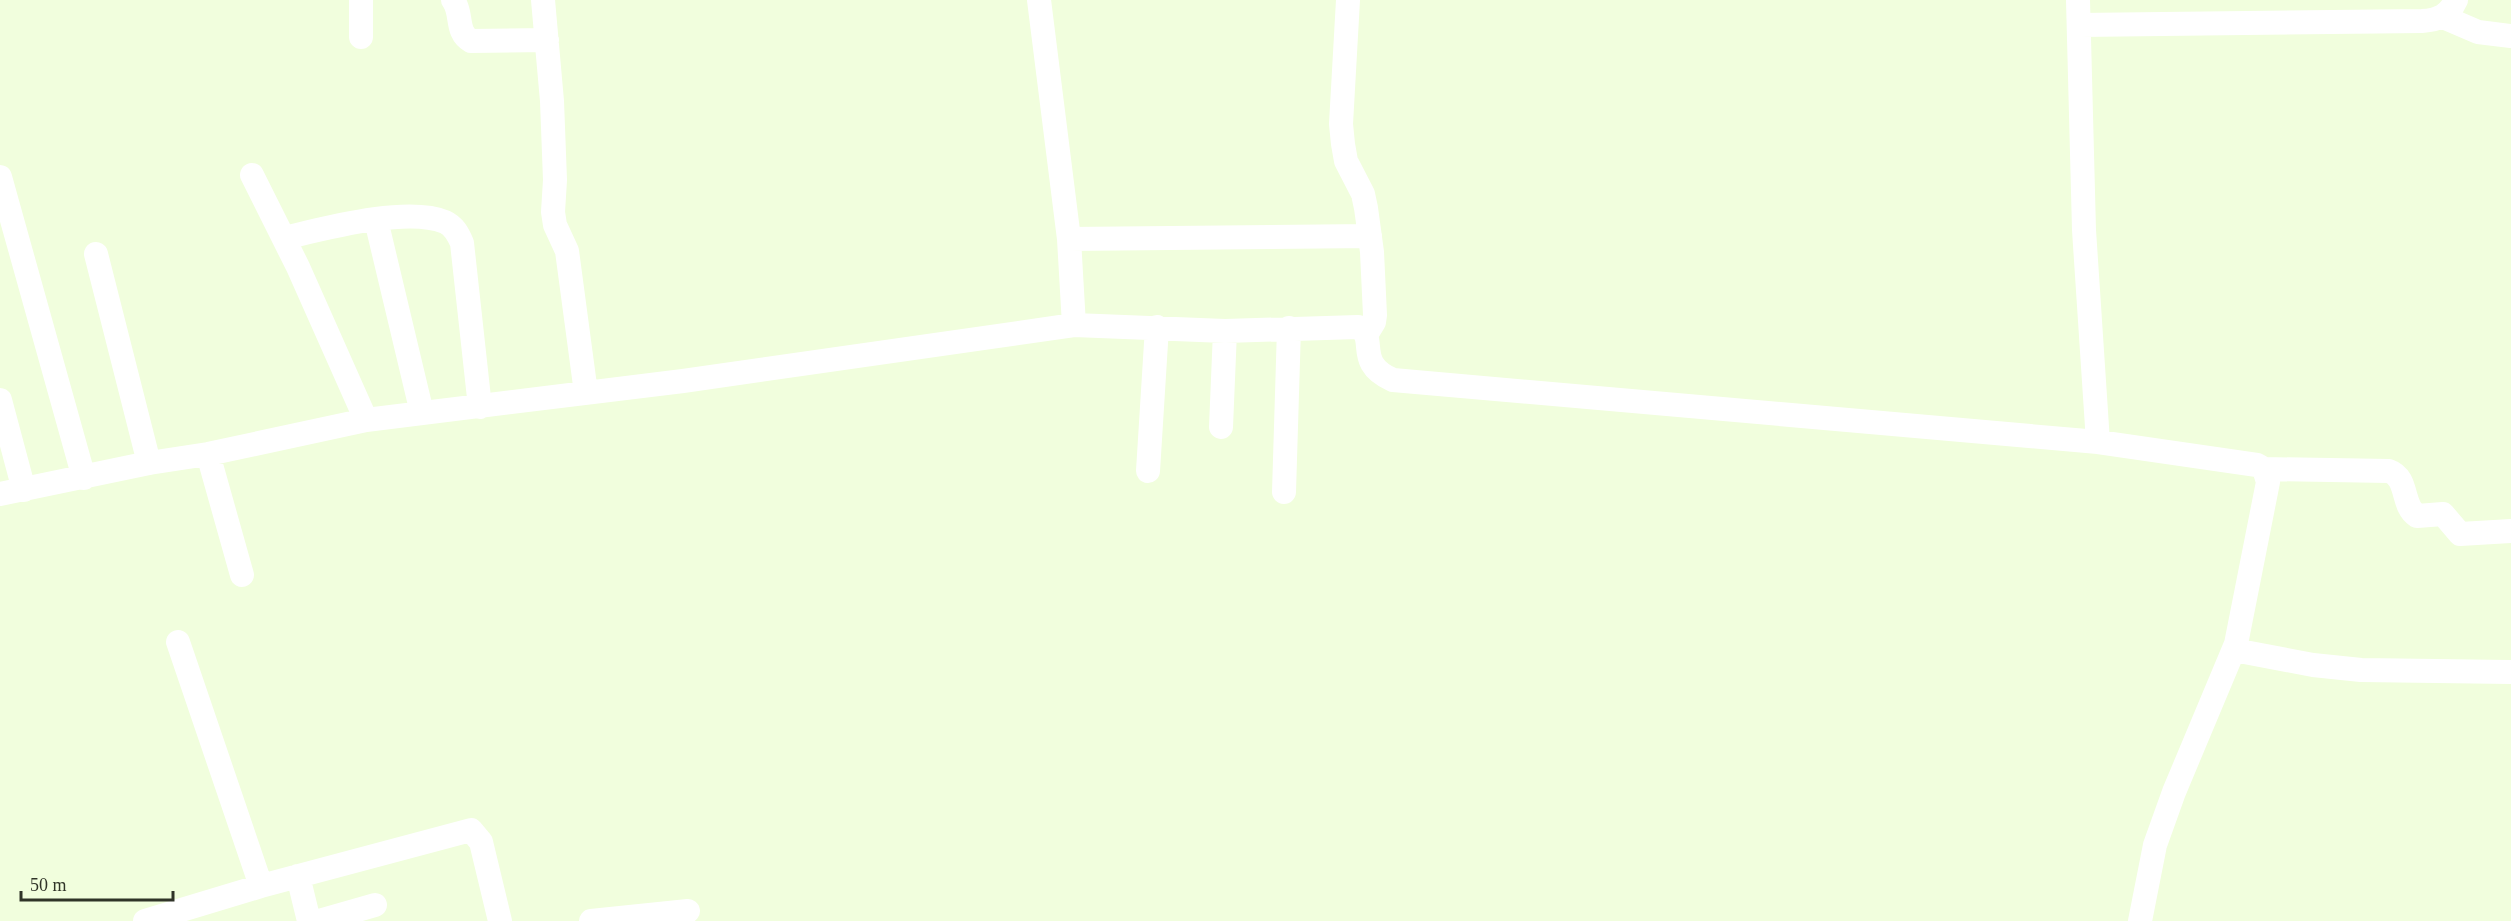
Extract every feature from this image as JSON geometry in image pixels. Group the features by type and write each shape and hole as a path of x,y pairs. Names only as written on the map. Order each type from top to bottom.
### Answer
{"street":[{"path":"361,0 361,37"},
{"path":"453,0 458,9 460,28 464,37 471,41 547,40"},
{"path":"543,0 555,180 554,218 567,251 586,393"},
{"path":"1039,0 1069,239 1074,325"},
{"path":"1348,0 1341,124 1346,161 1363,194 1370,236 1375,315 1374,322 1366,335"},
{"path":"2078,0 2084,230 2098,442"},
{"path":"2079,25 2422,21 2450,8 2478,32 2511,36"},
{"path":"252,175 331,336 366,420"},
{"path":"0,177 84,478"},
{"path":"284,238 339,225 376,220 409,217 433,218 447,222 457,231 462,243 480,407"},
{"path":"376,220 422,413"},
{"path":"1069,239 1370,236"},
{"path":"96,254 149,463"},
{"path":"0,494 149,463 208,454 366,420 586,393 1074,325 1225,331 1358,327 1366,335 1373,367 1379,373 1394,380 2098,442 2257,465 2264,470 2389,471 2395,473 2399,478 2409,508 2417,516 2443,514 2460,534 2511,531"},
{"path":"1148,471 1157,327"},
{"path":"1284,492 1289,328"},
{"path":"1221,428 1225,331"},
{"path":"0,399 24,490"},
{"path":"208,454 242,575"},
{"path":"2140,921 2155,845 2174,792 2234,650 2246,606 2268,482 2264,470"},
{"path":"178,642 261,886"},
{"path":"2234,650 2313,665 2361,669 2511,672"},
{"path":"145,921 261,886 471,830 481,842 500,921"},
{"path":"298,876 309,921"},
{"path":"319,921 375,905"},
{"path":"591,921 688,911"}]}
